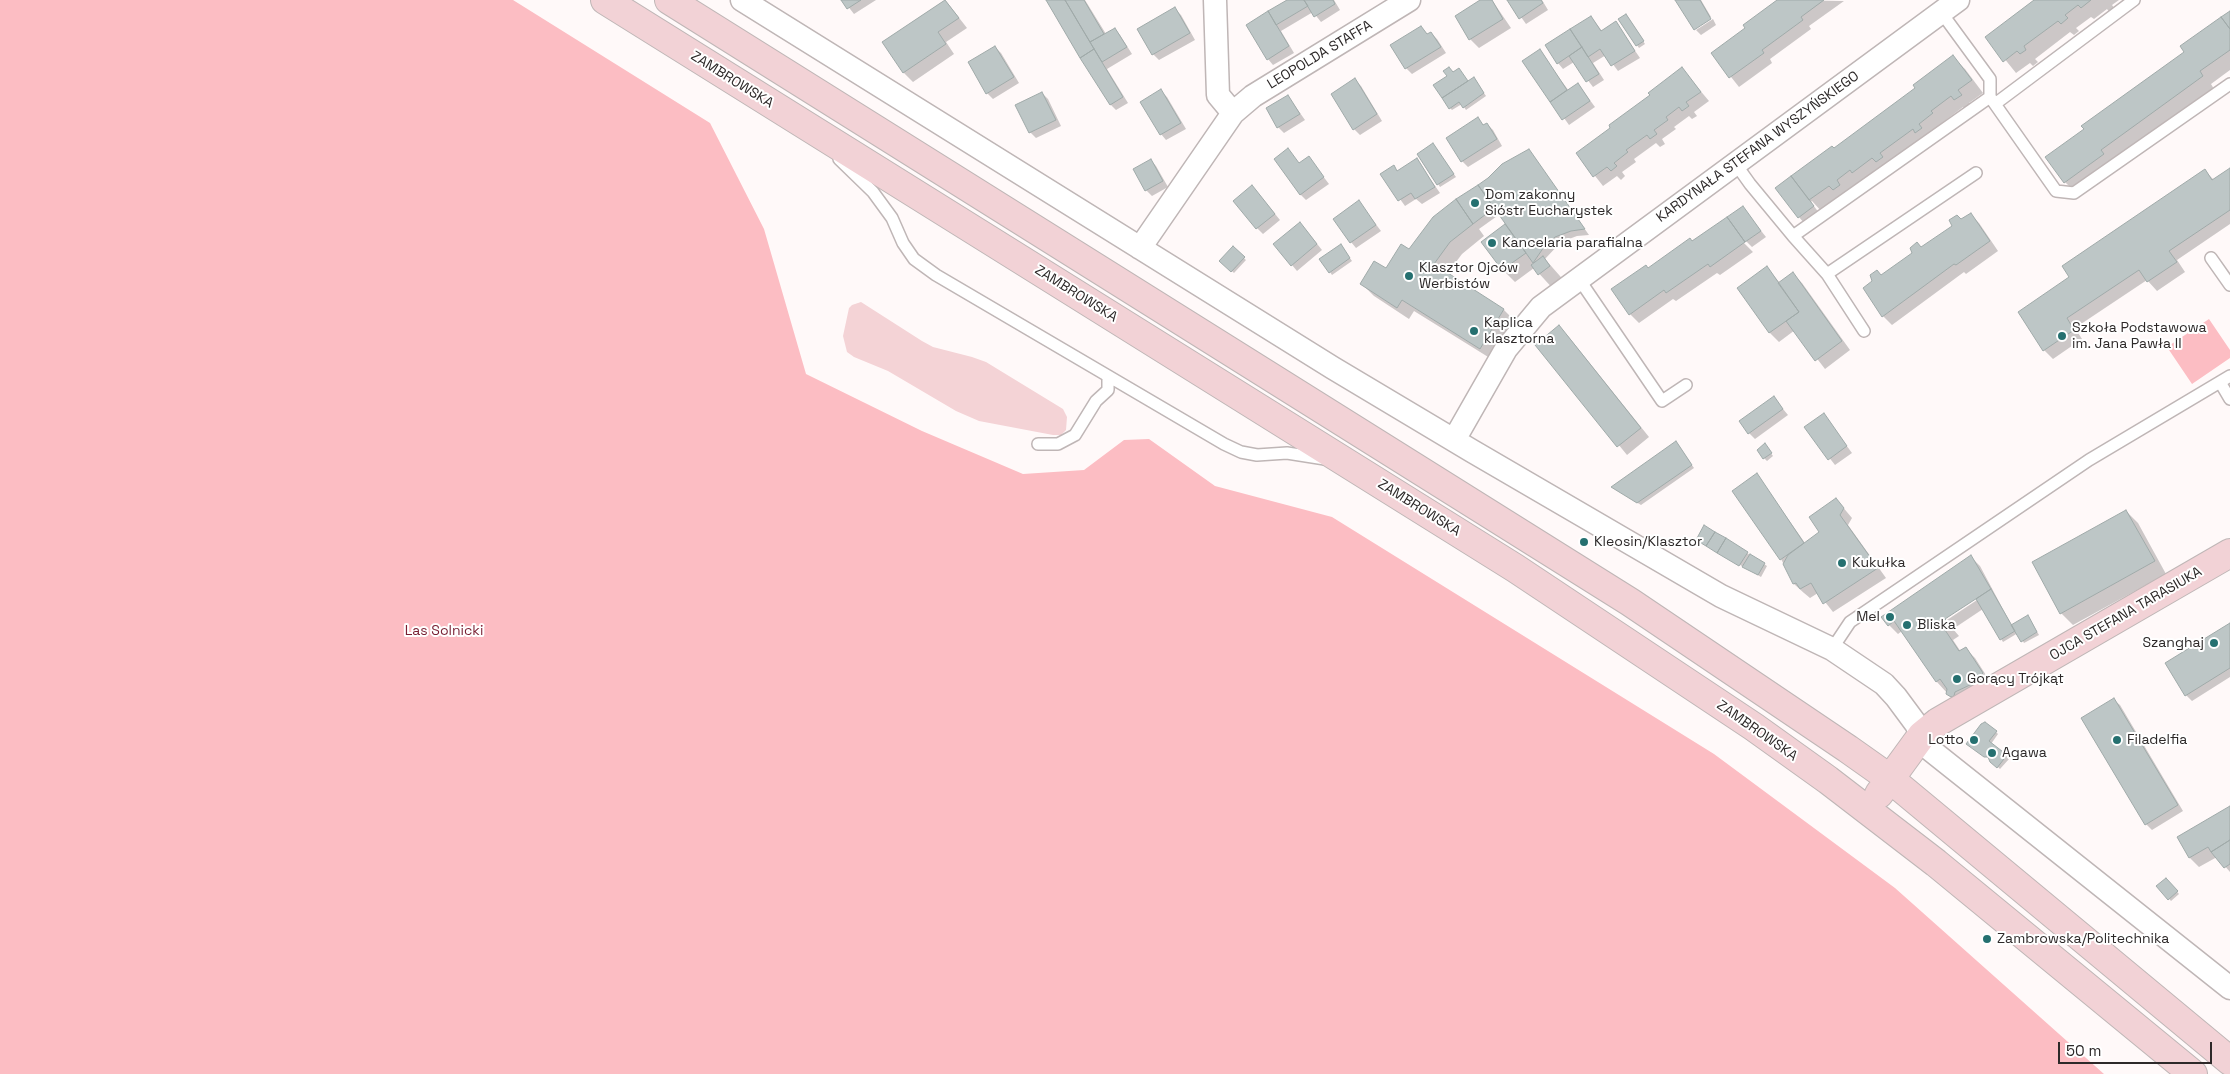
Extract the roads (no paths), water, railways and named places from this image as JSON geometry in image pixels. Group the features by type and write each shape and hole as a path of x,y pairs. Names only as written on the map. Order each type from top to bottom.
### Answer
{"main road":[{"name":"ZAMBROWSKA","path":"605,0 1515,568 1713,699 1868,811 2010,922 2193,1074"},
{"path":"669,0 1630,602 1889,778 2230,1061"},
{"name":"OJCA STEFANA TARASIUKA","path":"1868,811 1889,778 1922,735 1938,722 2230,553"}],"street":[{"path":"742,0 1140,248 1454,440 1721,596 1832,649 1884,684 1904,705 1928,748 2230,988"},
{"path":"1215,0 1218,96 1233,114"},
{"name":"LEOPOLDA STAFFA","path":"1140,248 1233,114 1253,96 1409,0"},
{"name":"KARDYNAŁA STEFANA WYSZYŃSKIEGO","path":"1454,440 1506,349 1541,307 1950,6"}],"lane":[{"path":"1793,236 1992,101 2134,0"},
{"path":"1950,6 1990,79 1992,101 2056,191 2074,193 2230,84"},
{"path":"808,127 873,192 892,218 903,243 914,259 936,275 1108,377 1241,452 1257,455 1287,453 1348,463"},
{"path":"1735,163 1793,236 1827,274 1864,331"},
{"path":"1827,274 1976,173"},
{"path":"2211,258 2230,285"},
{"path":"1579,279 1662,401 1686,385"},
{"path":"1038,444 1058,444 1074,435 1096,401 1108,390 1108,377"},
{"path":"1832,649 1850,622 2089,460 2225,379 2230,399"}],"place":[{"name":"Dom zakonny Sióstr Eucharystek","path":"1475,203"},
{"name":"Kancelaria parafialna","path":"1492,243"},
{"name":"Klasztor Ojców Werbistów","path":"1409,276"},
{"name":"Kaplica klasztorna","path":"1474,331"},
{"name":"Szkoła Podstawowa im. Jana Pawła II","path":"2062,336"},
{"name":"Kleosin/Klasztor","path":"1584,542"},
{"name":"Kukułka","path":"1842,563"},
{"name":"Mel","path":"1890,617"},
{"name":"Bliska","path":"1907,625"},
{"name":"Szanghaj","path":"2214,643"},
{"name":"Gorący Trójkąt","path":"1957,679"},
{"name":"Lotto","path":"1974,740"},
{"name":"Filadelfia","path":"2117,740"},
{"name":"Agawa","path":"1992,753"},
{"name":"Zambrowska/Politechnika","path":"1987,939"}],"park label":[{"name":"Las Solnicki","path":"444,631"}]}
